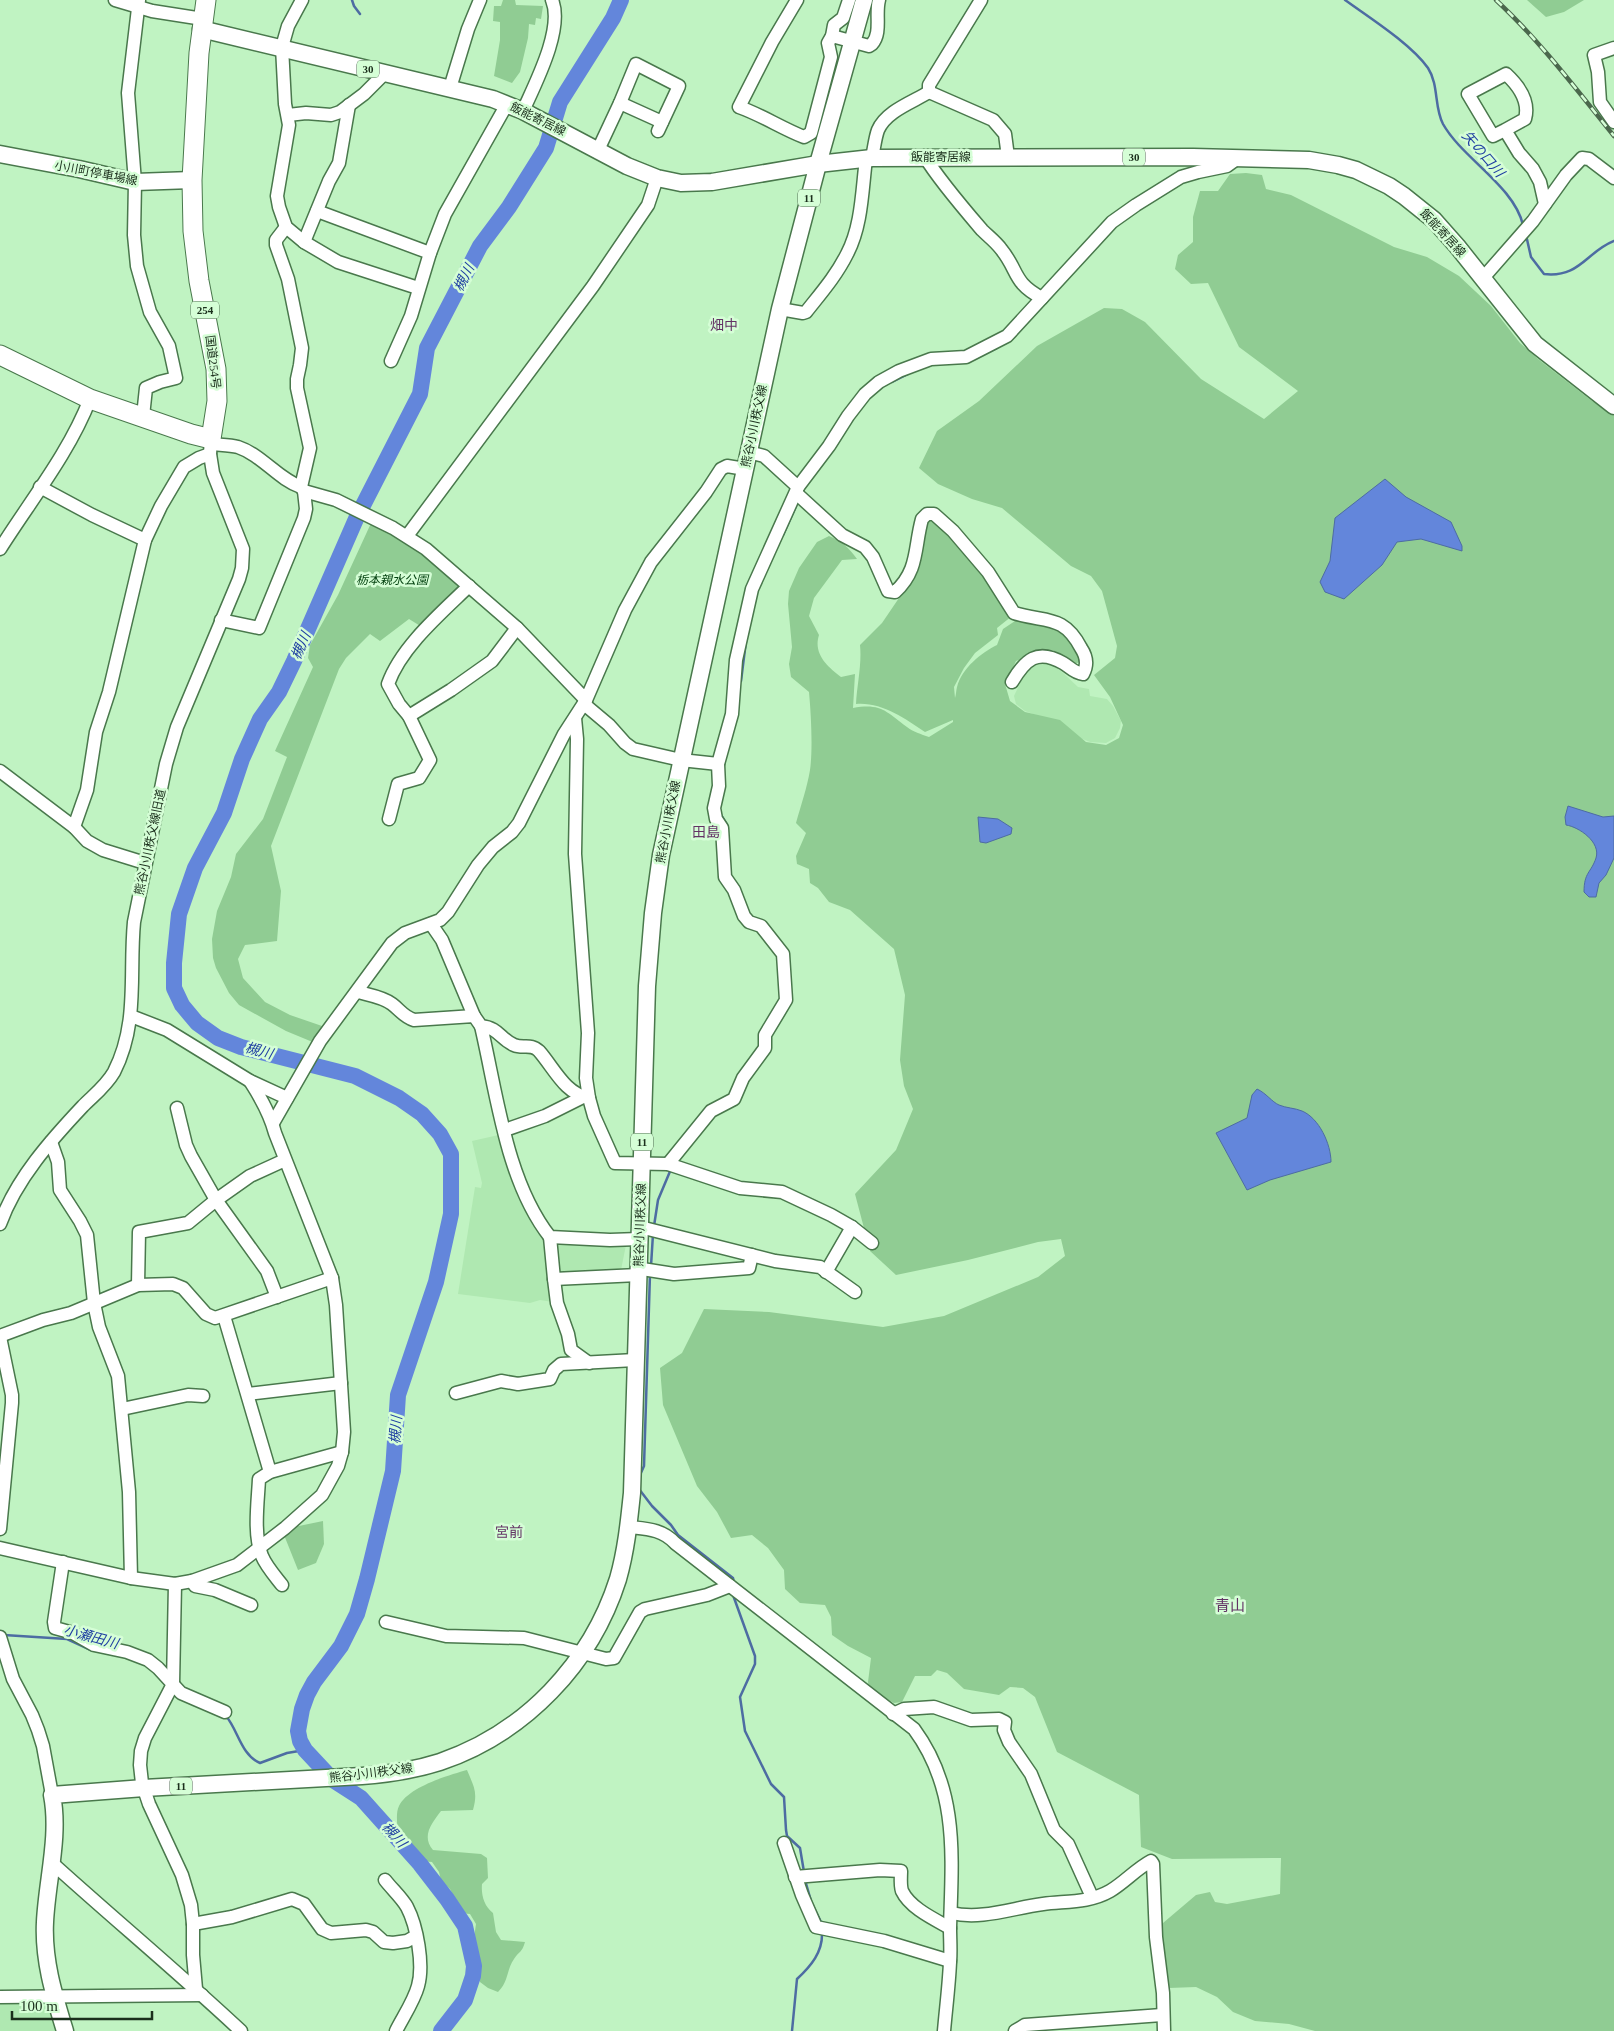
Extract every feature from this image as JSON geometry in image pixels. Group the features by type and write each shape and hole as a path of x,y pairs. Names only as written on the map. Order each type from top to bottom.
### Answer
{"highway":[{"name":"国道254号","path":"206,0 202,24 194,119 192,180 193,231 198,273 216,369 217,401 211,446"},
{"path":"0,355 90,399 191,434 211,446"}],"main road":[{"name":"熊谷小川秩父線","path":"52,1795 390,1774 440,1762 483,1743 528,1713 559,1683 582,1654 604,1616 612,1597 622,1562 632,1493 647,986 661,855 780,309 864,0"},
{"name":"飯能寄居線","path":"202,24 282,47 450,88 507,104 627,166 657,178 681,183 712,182 818,164 869,158 1238,158 1325,162 1356,170 1404,196 1434,220 1535,344 1614,406"},
{"name":"小川町停車場線","path":"0,154 135,182 192,180"},
{"path":"52,1795 55,1819 45,1934 46,1961 54,1997 65,2031"}],"street":[{"path":"115,0 139,4 202,24"},
{"path":"302,0 288,26 282,47 284,96 289,126 277,196 286,227 304,242 338,262 418,288"},
{"path":"450,88 468,30 480,0"},
{"path":"527,114 555,25 556,15 552,0"},
{"path":"797,0 752,79 739,107 771,120 787,130 804,137 810,133 831,57 828,43 832,36 834,25 843,18 849,0"},
{"path":"832,36 869,46 875,41 877,35 877,8 879,0"},
{"path":"929,92 929,85 981,0"},
{"path":"139,4 128,93 135,182 134,235 137,266 150,312 169,346 176,378 146,388 143,416"},
{"path":"1614,48 1594,55 1598,72 1600,102 1614,122"},
{"path":"598,150 636,64 679,86 660,127 620,103"},
{"path":"288,115 306,113 331,115 340,112 364,94 386,73"},
{"path":"1506,74 1518,85 1525,101 1527,112 1525,119 1505,130 1493,136 1468,94 1506,74"},
{"path":"929,92 994,120 1005,134 1008,157"},
{"path":"780,309 806,312 835,276 848,252 858,220 869,158 879,130 885,120 894,112 929,92"},
{"path":"391,361 411,316 418,288 445,214 507,104"},
{"path":"304,242 329,181 339,163 348,105"},
{"path":"1505,130 1540,182 1545,204"},
{"path":"925,157 936,174 982,230 1002,250 1018,279 1030,292 1042,298"},
{"path":"668,1164 711,1111 734,1100 743,1078 764,1048 765,1035 786,1000 784,954 761,926 749,922 744,916 734,890 725,877 723,834 722,828 716,819 714,808 719,786 718,764 732,714 736,660 752,589 797,490 848,416 865,394 879,382 930,359 966,357 1006,336 1112,222 1181,177 1227,166 1238,158"},
{"path":"1483,278 1529,225 1566,175 1582,158 1589,159 1614,178"},
{"path":"407,536 593,286 648,205 657,178"},
{"path":"317,211 430,254"},
{"path":"221,620 259,628 306,509 303,489 310,448 296,379 302,348 288,279 276,245 276,240 286,227"},
{"path":"0,549 82,419 90,399"},
{"path":"74,827 87,790 96,732 109,692 145,540 161,506 184,467 199,458 211,446 237,447 244,450 292,484 336,500 407,536 517,628 585,702 633,749 681,760 718,764"},
{"name":"熊谷小川秩父線旧道","path":"0,1224 11,1196 51,1142 102,1088 113,1073 126,1039 133,999 132,946 139,894 166,764 177,727 242,568 243,549 214,474 211,446"},
{"path":"748,452 764,456 842,535 865,548 873,557 888,591 895,592 907,579 914,564 922,519 927,514 934,514 953,531 988,572 1014,612 1062,625 1073,633 1086,656 1087,668 1083,674 1076,673 1063,663 1049,657 1035,657 1026,661 1012,682"},
{"path":"273,1123 320,1041 392,944 405,934 440,920 448,912 478,865 493,847 512,832 519,823 564,734 585,702 625,610 651,562 706,492 721,468 727,466 745,469"},
{"path":"40,487 92,515 145,540"},
{"path":"389,819 398,784 419,778 430,760 409,716 399,704 388,684 392,672 424,629 469,586"},
{"path":"409,716 451,690 492,661 517,628"},
{"path":"575,718 577,739 575,854 587,1014 586,1098 615,1163 668,1164 740,1188 782,1192 831,1215 852,1227 872,1243"},
{"path":"0,770 74,827 87,841 103,850 145,863"},
{"path":"442,940 447,929 448,912"},
{"path":"430,924 442,940 478,1021 511,1154 532,1210 550,1237 557,1303 568,1334 571,1350 589,1363"},
{"path":"358,992 390,1003 407,1018 414,1020 478,1021 492,1027 516,1046 531,1046 538,1050 572,1091 586,1098"},
{"path":"131,1016 167,1030 250,1081 287,1098"},
{"path":"0,1548 131,1578 175,1584 237,1565 285,1528 322,1495 330,1483 342,1452 344,1432 332,1278 285,1160 273,1123 250,1081"},
{"path":"505,1130 545,1116 586,1098"},
{"path":"177,1108 186,1145 216,1200 267,1271 277,1297"},
{"path":"51,1142 58,1162 60,1190 80,1221 87,1236 94,1303 99,1327 118,1376 129,1492 131,1578"},
{"path":"138,1285 139,1232 188,1223 250,1176 285,1160"},
{"path":"826,1272 852,1227"},
{"path":"550,1237 610,1240 639,1233 775,1261 820,1267 855,1292"},
{"path":"554,1279 640,1272 674,1274 749,1268 752,1255"},
{"path":"0,1528 12,1403 0,1336 43,1320 71,1313 138,1285 173,1284 183,1288 206,1314 215,1318 332,1278"},
{"path":"224,1316 270,1472"},
{"path":"456,1393 501,1381 518,1384 550,1379 554,1370 561,1364 635,1360"},
{"path":"248,1394 341,1383"},
{"path":"122,1409 188,1395 203,1396"},
{"path":"282,1585 262,1557 260,1548 257,1523 259,1479 270,1472 342,1452"},
{"path":"628,1527 655,1530 667,1535 914,1729 919,1736 932,1758 939,1775 952,1839 950,1961 944,2031"},
{"path":"63,1562 54,1622 55,1628 73,1633 94,1646 136,1655 158,1668 180,1694 225,1712"},
{"path":"192,1580 195,1586 215,1590 251,1605"},
{"path":"175,1584 173,1684 145,1738 140,1764 149,1804 182,1876 191,1905 193,1955 199,1992"},
{"path":"386,1622 446,1636 524,1638 606,1659 614,1658 640,1612 645,1609 707,1595 730,1586"},
{"path":"0,1637 13,1679 32,1715 40,1738 52,1795"},
{"path":"893,1714 904,1709 934,1707 971,1720 999,1719 1005,1722 1004,1730 1009,1742 1031,1774 1054,1830 1068,1844 1092,1897"},
{"path":"784,1843 795,1877 816,1927 884,1941 950,1961"},
{"path":"951,1913 964,1916 979,1916 1043,1904 1078,1902 1110,1891 1151,1861 1153,1864 1156,1937 1163,1993 1162,2016 1164,2031"},
{"path":"51,1862 134,1937 199,1992 240,2031"},
{"path":"795,1877 871,1871 901,1871 902,1891 914,1905 950,1928"},
{"path":"385,1880 407,1906 413,1923 420,1957 421,1973 418,1987 396,2031"},
{"path":"193,1924 232,1917 292,1899 304,1904 322,1929 331,1933 366,1930 373,1932 384,1942 393,1943 407,1941 416,1936"},
{"path":"0,1997 199,1992"},
{"path":"1015,2031 1025,2025 1162,2016"}],"shaded area":[{"path":"1040,663 1050,664 1061,671 1078,687 1089,689 1090,696 1107,699 1121,721 1115,738 1106,743 1090,742 1075,736 1047,719 1025,711 1016,704 1014,696 1021,681 1031,667"},
{"path":"503,1134 547,1238 553,1302 540,1300 530,1303 458,1294 475,1187 481,1188 482,1183 472,1141"},
{"path":"554,1243 626,1245 621,1270 559,1276"},
{"path":"0,2001 47,2001 56,2031 0,2031"}],"green space":[{"path":"503,0 515,0 516,5 543,6 541,19 536,18 535,25 529,24 528,38 520,72 512,83 494,76 500,40 500,22 493,21 494,6 501,6"},
{"path":"1527,0 1584,0 1564,12 1546,17"},
{"path":"1230,174 1262,175 1266,189 1291,195 1394,247 1427,257 1459,276 1491,306 1520,343 1592,401 1609,410 1614,416 1614,2031 1315,2031 1289,2024 1255,2021 1233,2012 1217,1997 1196,1987 1169,1988 1162,1937 1163,1923 1196,1895 1210,1892 1215,1902 1227,1904 1280,1894 1281,1858 1172,1859 1141,1847 1139,1795 1057,1752 1035,1697 1023,1688 1010,1687 999,1695 964,1689 947,1673 937,1670 931,1676 915,1676 902,1702 894,1703 869,1689 871,1658 832,1635 831,1617 825,1605 800,1603 785,1589 784,1570 768,1548 752,1535 731,1538 717,1512 697,1486 663,1405 660,1368 682,1353 704,1309 769,1312 883,1327 944,1316 1038,1277 1065,1256 1061,1239 1038,1242 968,1260 896,1275 870,1251 855,1194 896,1150 913,1109 904,1086 900,1060 905,995 894,949 850,910 829,902 818,888 810,883 809,869 797,864 796,856 806,833 796,823 810,770 811,731 809,692 791,677 789,664 792,647 788,604 789,591 799,568 817,542 829,536 848,548 857,559 842,560 814,598 809,616 819,635 818,648 822,659 841,677 855,674 853,708 871,707 883,710 912,730 929,737 953,722 953,720 925,732 901,716 884,708 856,704 860,645 882,623 916,573 925,526 929,521 938,523 985,576 1012,616 997,628 998,635 975,653 964,668 954,687 955,698 959,680 963,674 979,657 997,645 1003,629 1018,619 1058,627 1079,651 1080,662 1071,665 1053,650 1041,651 1016,661 1005,684 1010,701 1025,712 1060,720 1086,742 1106,745 1119,738 1123,725 1110,697 1094,675 1115,658 1117,646 1102,591 1091,576 1071,566 1002,508 972,499 938,484 919,468 937,431 979,401 1037,346 1104,308 1122,309 1145,322 1201,379 1264,419 1298,391 1239,347 1208,283 1191,284 1175,269 1178,255 1193,242 1193,217 1200,191 1218,191"},
{"name":"栃本親水公園","path":"372,521 418,547 461,587 422,627 409,619 380,641 370,634 346,658 339,669 271,846 281,891 277,941 245,945 238,959 243,978 265,1002 290,1015 322,1026 315,1043 286,1031 239,1005 229,993 216,968 213,958 212,939 217,911 231,877 236,854 263,819 287,757 275,751 313,667 308,658 310,645 338,595"},
{"path":"323,1521 324,1544 316,1563 298,1570 284,1535 294,1527"},
{"path":"467,1770 475,1794 473,1810 441,1811 429,1830 428,1840 433,1850 481,1854 487,1858 488,1878 482,1884 482,1892 485,1904 493,1913 496,1932 501,1940 525,1942 522,1950 511,1963 504,1984 498,1992 480,1982 475,1946 476,1924 470,1914 460,1913 450,1889 441,1881 439,1872 432,1862 420,1861 398,1837 397,1813 404,1799 430,1783"}],"water":[{"path":"1385,479 1406,497 1451,522 1462,546 1462,551 1421,539 1397,542 1382,565 1344,599 1325,592 1320,582 1330,561 1335,518"},
{"path":"1568,806 1603,817 1614,816 1614,858 1606,875 1599,883 1596,897 1589,897 1584,892 1584,885 1597,852 1588,836 1566,825 1565,817"},
{"path":"978,817 998,819 1012,828 1011,834 986,843 980,842"},
{"path":"1257,1089 1276,1104 1302,1111 1314,1119 1323,1132 1329,1147 1331,1162 1270,1180 1247,1190 1216,1133 1247,1118 1252,1095"}],"waterway":[{"path":"352,0 360,14"},
{"name":"槻川","path":"441,2031 465,2000 473,1976 474,1966 465,1926 420,1864 361,1798 333,1780 305,1750 300,1741 298,1731 307,1695 314,1682 341,1646 357,1614 367,1579 393,1471 398,1395 436,1282 451,1214 451,1154 440,1134 422,1114 399,1098 355,1076 241,1047 218,1038 197,1023 182,1005 174,988 174,963 179,914 195,868 224,813 242,759 260,719 279,692 356,519 420,394 427,348 480,246 509,207 546,148 560,102 613,18 621,0"},
{"name":"矢の口川","path":"1345,0 1378,23 1421,59 1428,68 1434,82 1438,110 1443,124 1462,149 1499,185 1518,211 1523,225"},
{"name":"矢の口川","path":"1526,235 1531,257 1544,274 1556,274 1575,268 1596,251 1614,241"},
{"path":"975,359 997,348"},
{"path":"892,382 908,374"},
{"path":"783,535 796,506"},
{"path":"741,681 746,641"},
{"path":"721,815 727,825"},
{"path":"654,1226 658,1200 671,1169"},
{"path":"651,1266 653,1234"},
{"path":"640,1475 644,1466 650,1274"},
{"path":"639,1489 678,1535 733,1578 734,1582"},
{"path":"733,1595 755,1656 755,1664 740,1697 745,1731 771,1784 784,1797 787,1836 800,1848 804,1872"},
{"name":"小瀬田川","path":"4,1635 67,1639 91,1650"},
{"name":"小瀬田川","path":"226,1716 248,1754 260,1763 287,1753 305,1750"},
{"path":"805,1880 811,1901"},
{"path":"813,1906 822,1924"},
{"path":"792,2031 797,1979 815,1958 822,1939 822,1932"}],"railway":[{"path":"1496,0 1543,49 1614,136"}],"district":[{"name":"畑中","path":"724,325"},
{"name":"田島","path":"706,832"},
{"name":"宮前","path":"509,1532"},
{"name":"青山","path":"1230,1606"}]}
